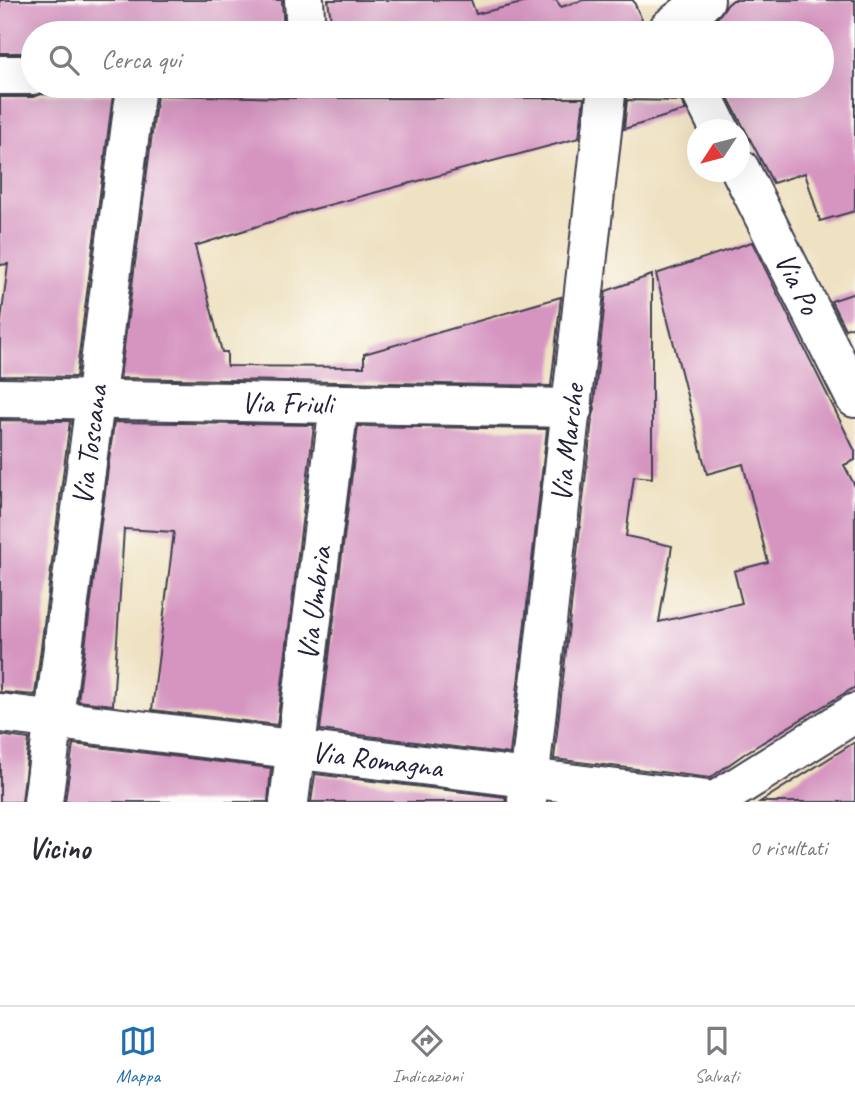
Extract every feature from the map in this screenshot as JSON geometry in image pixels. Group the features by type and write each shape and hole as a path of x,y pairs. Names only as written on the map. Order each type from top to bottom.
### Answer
{"street":[{"path":"304,0 305,21"},
{"path":"665,20 705,0"},
{"path":"0,75 21,75"},
{"name":"Via Toscana","path":"43,802 134,98"},
{"name":"Via Marche","path":"529,789 606,98"},
{"path":"704,98 714,119"},
{"name":"Via Po","path":"747,182 842,346 855,398"},
{"name":"Via Friuli","path":"0,398 573,408"},
{"name":"Via Umbria","path":"289,802 339,405"},
{"name":"Via Romagna","path":"0,713 296,749 529,789 715,801 855,713"}],"building":[{"path":"0,0 282,0 283,21 21,21 21,53 0,53"},
{"path":"328,0 471,0 476,14 535,0 556,0 561,7 583,0 633,0 643,21 331,21"},
{"path":"733,0 855,0 855,211 820,221 805,173 773,183 750,139 750,119 739,119 728,98 834,98 834,21 713,21"},
{"path":"0,97 113,98 76,377 0,376 0,329 8,264 0,265"},
{"path":"157,98 584,98 579,138 299,213 195,246 222,352 227,352 227,366 364,367 364,354 561,297 551,386 120,378"},
{"path":"627,100 681,101 686,110 624,129"},
{"path":"752,242 855,451 855,460 844,465 855,486 855,687 747,752 710,778 554,759 606,291 652,275 652,478 634,476 626,536 672,546 659,622 742,603 734,571 768,562 743,464 707,474 656,274"},
{"path":"855,293 855,326 845,329 831,301"},
{"path":"0,420 70,421 35,695 0,692"},
{"path":"114,422 314,425 277,725 152,710 174,532 124,529 113,705 78,701"},
{"path":"358,426 547,429 510,754 320,730"},
{"path":"0,735 29,739 22,802 0,802"},
{"path":"855,742 855,802 760,802"},
{"path":"73,744 271,768 268,802 65,802"},
{"path":"315,774 505,797 506,802 311,802"}]}
